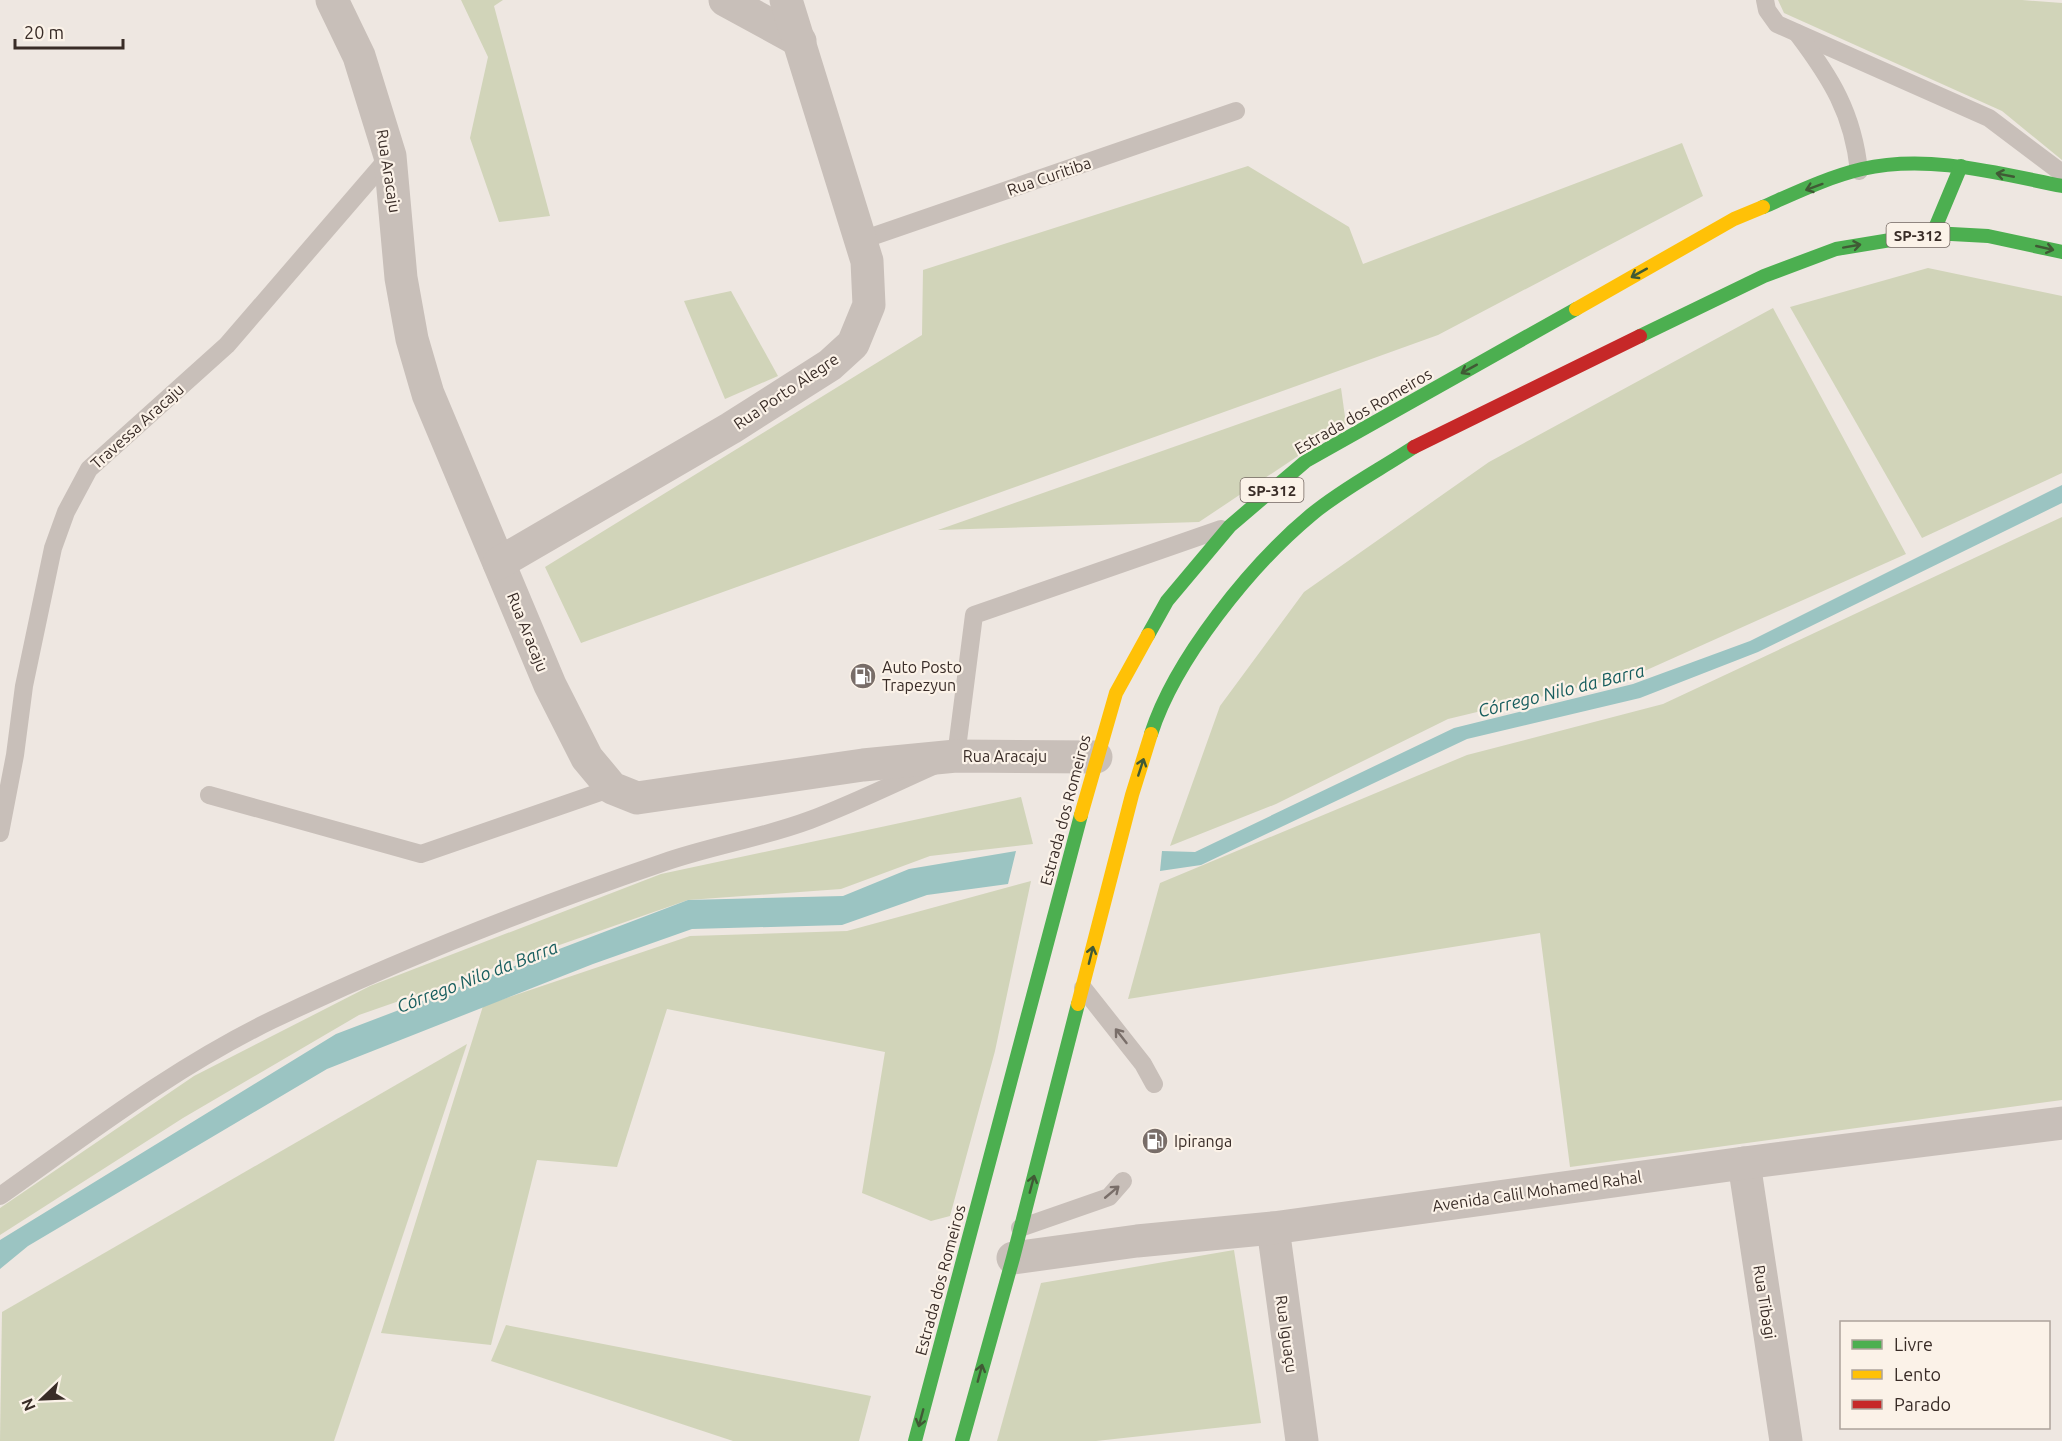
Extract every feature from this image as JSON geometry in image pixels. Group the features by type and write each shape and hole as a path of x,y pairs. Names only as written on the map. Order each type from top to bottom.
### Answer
{"main road":[{"name":"Estrada dos Romeiros","path":"915,1441 1096,757 1116,693 1167,601 1230,526 1306,461 1723,225 1808,189 1859,171 1881,166 1961,166 2062,186"},
{"path":"1933,233 1961,166"},
{"name":"SP-312","path":"962,1441 1016,1243 1132,795 1159,710 1209,627 1253,570 1312,514 1421,443 1764,276 1836,249 1933,233 1988,236 2062,252"}],"street":[{"name":"Rua Aracaju","path":"332,0 359,56 390,156 401,278 412,339 428,394 550,685 587,758 612,788 637,798 863,765 956,756 1096,757"},
{"path":"725,0 800,41"},
{"name":"Rua Porto Alegre","path":"499,562 731,428 830,365 853,344 869,305 867,261 786,0"},
{"name":"Avenida Calil Mohamed Rahal","path":"1016,1243 1137,1241 1273,1228 1744,1162 2062,1123"},
{"name":"Rua Tibagi","path":"1744,1162 1786,1441"},
{"name":"Rua Iguaçu","path":"1273,1228 1302,1441"}],"lane":[{"path":"1764,0 1767,10 1777,24 1989,118 2062,173"},
{"path":"1796,32 1830,77 1846,110 1856,144 1859,171"},
{"name":"Rua Curitiba","path":"862,240 1236,111"},
{"name":"Travessa Aracaju","path":"0,833 15,755 24,686 53,548 66,512 88,469 227,345 390,156"},
{"path":"0,1196 186,1067 271,1021 405,961 535,910 665,862 807,821 872,796 956,756 974,615 1230,526"},
{"path":"209,795 422,854 612,788"},
{"path":"1083,988 1143,1064 1154,1084"},
{"path":"1016,1243 1109,1197 1123,1181"}],"green space":[{"path":"461,0 503,0 494,6 550,216 499,222 470,138 488,57"},
{"path":"1778,0 2022,0 2062,3 2062,160 2002,111 1784,13"},
{"path":"1682,143 1703,196 1438,335 581,643 545,567 922,335 923,270 1248,166 1349,227 1363,264"},
{"path":"1928,268 2062,296 2062,473 1922,538 1790,307"},
{"path":"731,291 778,376 725,399 684,301"},
{"path":"1773,308 1906,554 1640,673 1448,719 1276,804 1170,846 1220,706 1304,592 1489,462"},
{"path":"1341,388 1346,424 1199,522 938,530"},
{"path":"2062,517 2062,1100 1570,1167 1540,933 1128,999 1160,883 1467,755 1663,704"},
{"path":"1021,797 1033,844 930,856 841,889 688,900 359,1015 183,1118 0,1235 0,1208 194,1076 370,986 661,874"},
{"path":"1031,881 995,1051 950,1216 931,1221 862,1193 885,1052 667,1009 617,1167 537,1160 491,1345 381,1333 483,1006 690,936 847,931"},
{"path":"467,1044 334,1441 0,1441 2,1312"},
{"path":"1234,1250 1261,1423 1096,1441 997,1441 1041,1283"},
{"path":"506,1325 871,1396 859,1441 733,1441 491,1361"}],"water":[{"path":"2062,485 2062,503 1758,652 1640,698 1467,739 1201,865 1160,871 1162,851 1195,852 1454,728 1633,684 1750,641"},
{"path":"1016,851 1008,884 927,895 842,925 692,929 593,964 327,1069 28,1246 0,1269 0,1240 336,1034 688,900 843,896 909,869"}],"traffic: fast":[{"path":"1763,207 1837,176 1887,165 1937,164 1988,171 2062,186"},
{"path":"1933,233 1961,166"},
{"path":"1640,336 1764,276 1836,249 1933,233 1988,236 2062,252"},
{"path":"1148,635 1167,601 1230,526 1306,461 1576,309"},
{"path":"1151,734 1162,705 1196,645 1240,586 1311,515 1414,447"},
{"path":"915,1441 1081,815"},
{"path":"962,1441 1013,1258 1078,1004"}],"traffic: slow":[{"path":"1576,309 1734,219 1763,207"},
{"path":"1081,815 1116,693 1148,635"},
{"path":"1078,1004 1132,795 1151,734"}],"traffic: jam":[{"path":"1414,447 1640,336"}],"place":[{"name":"Auto Posto Trapezyun","path":"863,676"},
{"name":"Ipiranga","path":"1155,1141"}],"water label":[{"name":"Córrego Nilo da Barra","path":"1561,690"},
{"name":"Córrego Nilo da Barra","path":"477,976"}]}
